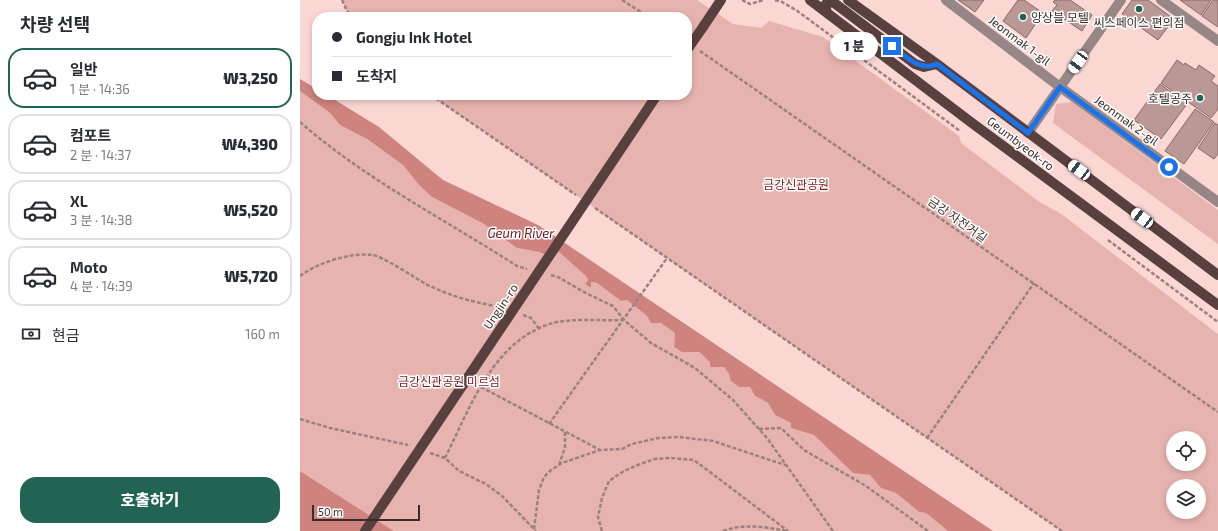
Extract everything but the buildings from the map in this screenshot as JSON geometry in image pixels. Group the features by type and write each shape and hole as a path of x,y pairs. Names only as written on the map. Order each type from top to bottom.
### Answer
{"main road":[{"path":"692,43 721,0"},
{"name":"Geumbyeok-ro","path":"810,0 1218,305"},
{"name":"Geumbyeok-ro","path":"848,0 937,64 1218,275"},
{"path":"855,0 869,15"},
{"path":"828,14 826,4 833,2 916,64 924,67 937,64"},
{"name":"Ungjin-ro","path":"365,531 654,100"}],"street":[{"name":"Jeonmak 1-gil","path":"946,0 1060,87"},
{"path":"1028,133 1121,0"},
{"path":"1161,0 1218,41"},
{"name":"Jeonmak 2-gil","path":"1060,87 1218,202"}],"path":[{"path":"342,0 348,12"},
{"path":"622,0 641,12"},
{"path":"742,0 750,4 764,0"},
{"path":"775,0 782,2 796,10 962,133"},
{"name":"금강 자전거길","path":"700,50 1218,412"},
{"path":"438,100 582,199"},
{"path":"300,122 326,145 424,210 462,231 517,266 530,270"},
{"path":"588,204 927,438 1057,530 1062,531"},
{"path":"1103,237 1218,322"},
{"path":"300,276 320,264 334,260 374,254 427,284 457,296 506,307"},
{"path":"549,424 667,258"},
{"path":"544,273 558,277 613,306 624,320 651,343 695,368 733,400 759,429 833,531"},
{"path":"927,438 1034,283"},
{"path":"518,312 531,318 539,329"},
{"path":"445,458 491,368 517,342 554,322 624,320"},
{"path":"481,386 549,424 600,450"},
{"path":"300,419 330,428 413,447"},
{"path":"759,429 781,428 804,450 866,486 928,531"},
{"path":"559,465 565,447 565,432"},
{"path":"535,530 539,490 544,477 559,465 600,450 622,449 632,444 658,438 680,437 713,441 786,465"},
{"path":"426,452 445,458 459,471 486,484 502,496 535,530"},
{"path":"602,531 598,517 602,498 609,481 624,471 640,464 655,459 670,458 694,460 788,531"},
{"path":"724,531 738,526 762,527 788,531"}],"green space":[{"name":"금강신관공원","path":"342,0 697,0 733,24 761,28 769,21 823,37 959,136 961,143 1041,203 1060,213 1218,334 1218,531 1062,531 438,100 692,100 692,12 348,12"},
{"name":"금강신관공원 미르섬","path":"300,91 330,113 340,125 367,139 403,165 419,185 432,197 484,224 517,248 539,252 548,256 559,252 587,276 588,280 585,284 591,288 591,282 597,283 621,301 627,300 647,316 651,323 661,323 675,333 674,347 682,352 699,352 710,362 710,367 724,367 739,387 750,387 755,396 768,403 775,415 791,423 791,428 814,435 853,473 870,475 881,488 896,493 919,512 926,513 948,531 394,531 300,471"},
{"path":"1072,102 1218,210 1218,244 1053,123 1056,104"}],"water":[{"name":"Geum River","path":"300,79 312,86 312,100 300,91"},
{"name":"Geum River","path":"312,100 335,100 379,127 443,180 538,225 993,531 948,531 926,513 919,512 896,493 881,488 870,475 853,473 814,435 791,428 791,423 775,415 768,403 755,396 750,387 739,387 731,381 729,374 724,367 710,367 710,362 699,352 682,352 674,347 675,333 661,323 651,323 647,316 627,300 621,301 597,283 591,282 591,288 585,284 588,280 586,276 559,252 548,256 539,252 517,248 484,224 432,197 419,185 403,165 367,139 340,125 330,113"},
{"path":"300,471 394,531 300,531"}],"place":[{"name":"씨스페이스 편의점","path":"1139,9"},
{"name":"앙상블 모텔","path":"1023,17"},
{"name":"호텔공주","path":"1200,98"}],"route":[{"path":"892,46 916,64 924,67 932,67 937,64 1028,133 1060,87 1169,167"}]}
